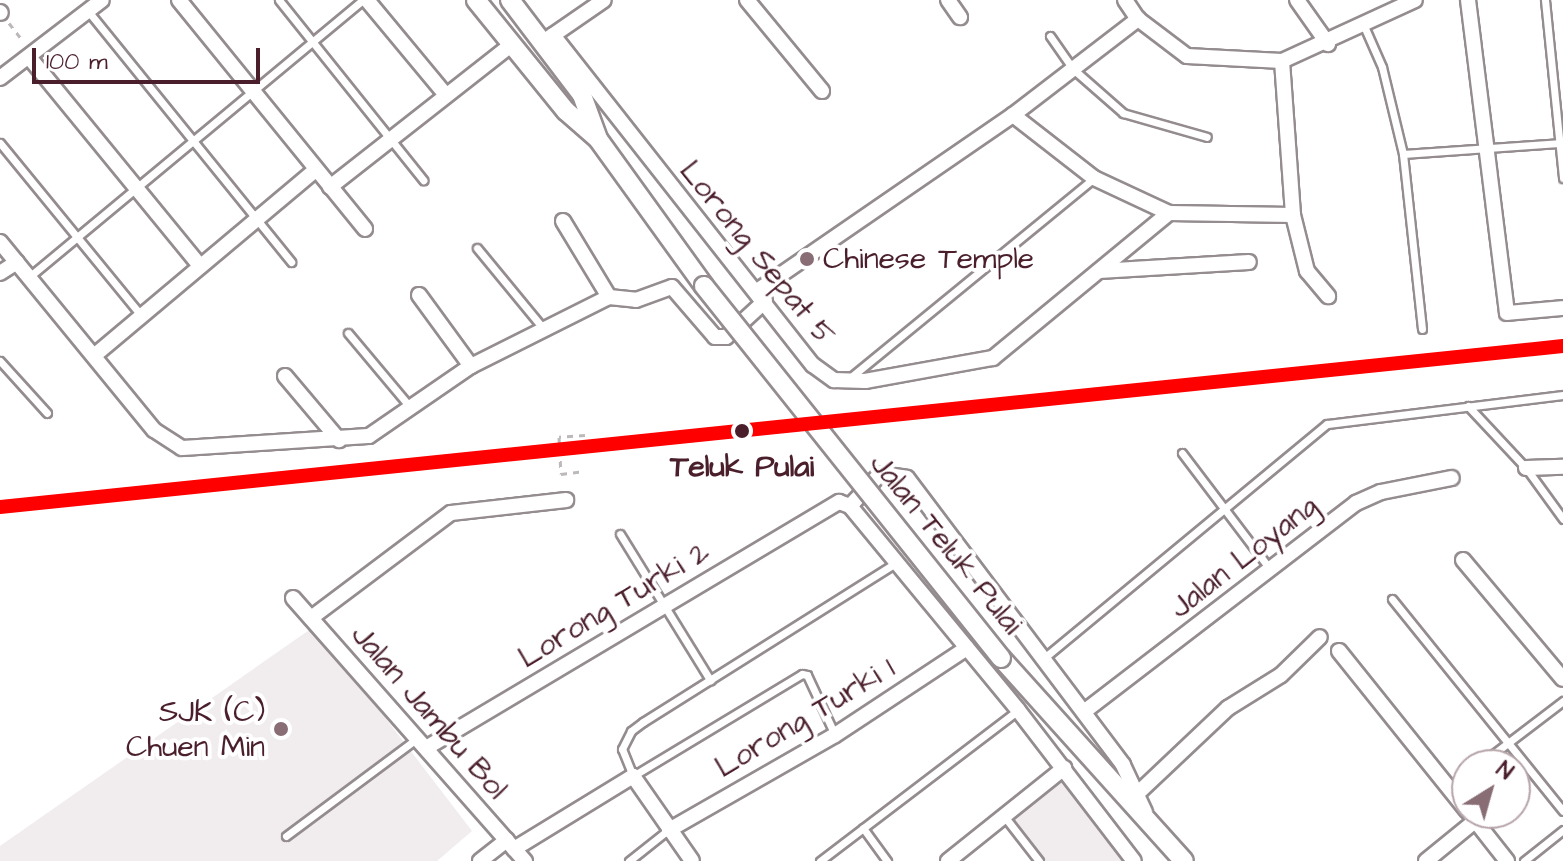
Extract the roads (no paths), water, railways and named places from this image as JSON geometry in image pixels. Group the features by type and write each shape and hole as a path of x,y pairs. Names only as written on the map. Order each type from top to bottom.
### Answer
{"main road":[{"name":"Jalan Teluk Pulai","path":"477,0 566,111 598,139 704,286 1001,658 1188,859"},
{"name":"Jalan Teluk Pulai","path":"510,0 548,39 582,95 598,139"}],"street":[{"path":"0,78 102,0"},
{"path":"179,0 314,171 365,229"},
{"path":"365,0 445,94"},
{"path":"548,39 604,0"},
{"path":"747,0 822,91"},
{"path":"948,0 960,17"},
{"path":"1125,0 1138,19 1187,56 1282,61 1328,44 1398,4 1415,0"},
{"path":"1297,0 1328,44"},
{"path":"1468,0 1507,313 1563,308"},
{"path":"0,242 154,430 172,445 339,440 369,436 471,366 609,297 636,300 672,287 715,337 726,337 761,296 1013,115 1138,19"},
{"name":"Lorong Sepat 5","path":"548,39 761,296 813,365 845,382 993,358 1169,213"},
{"path":"330,187 511,45"},
{"path":"32,56 200,266"},
{"path":"1282,61 1293,215 1307,271 1328,296"},
{"path":"1013,115 1094,178 1169,213 1293,215"},
{"path":"95,355 314,171"},
{"path":"563,221 609,297"},
{"path":"0,273 17,262"},
{"path":"1099,271 1249,262"},
{"path":"419,295 471,366"},
{"path":"285,376 339,440"},
{"path":"1526,468 1563,467"},
{"path":"1134,861 1018,710 850,506 880,474 907,478 1085,711 1137,794 1148,818"},
{"name":"Jalan Loyang","path":"1085,711 1356,503 1381,492 1452,478"},
{"path":"311,618 451,513 566,500"},
{"name":"Lorong Turki 2","path":"422,743 665,605 829,507 839,502 850,506"},
{"path":"1463,560 1563,679"},
{"name":"Jalan Jambu Bol","path":"293,598 525,861"},
{"path":"1137,794 1228,708 1281,675 1320,637"},
{"name":"Lorong Turki 1","path":"669,830 835,735 967,648"},
{"path":"1339,651 1451,791"},
{"path":"952,860 1064,768"},
{"path":"480,861 633,776 692,861"},
{"path":"1426,861 1457,829"},
{"path":"1481,829 1507,861"}],"lane":[{"path":"279,0 423,180"},
{"path":"29,277 79,240 365,0"},
{"path":"1545,0 1563,178"},
{"path":"88,11 291,262"},
{"path":"1364,26 1382,67 1403,154 1422,329"},
{"path":"1050,36 1073,69 1123,113 1207,137"},
{"path":"0,143 141,315"},
{"path":"1403,154 1559,143"},
{"path":"845,382 1094,178"},
{"path":"477,248 543,328"},
{"path":"348,333 410,407"},
{"path":"0,361 47,413"},
{"path":"1044,658 1221,508 1327,424 1563,395"},
{"path":"1468,406 1526,468 1563,519"},
{"path":"1182,453 1270,569"},
{"path":"620,534 710,680"},
{"path":"835,735 807,675 802,674 633,776 622,749 631,731 895,563"},
{"path":"1392,599 1563,811"},
{"path":"1500,749 1563,701"},
{"path":"820,861 1018,710"},
{"path":"286,836 422,743"},
{"path":"1004,816 1039,861"},
{"path":"863,828 887,861"},
{"path":"629,861 669,830"},
{"path":"1524,861 1563,830"}],"rail line":[{"name":"2","path":"0,507 1563,346"}],"place":[{"name":"Chinese Temple","path":"807,259"},
{"name":"Teluk Pulai","path":"742,431"},
{"name":"SJK (C) Chuen Min","path":"281,729"}]}
